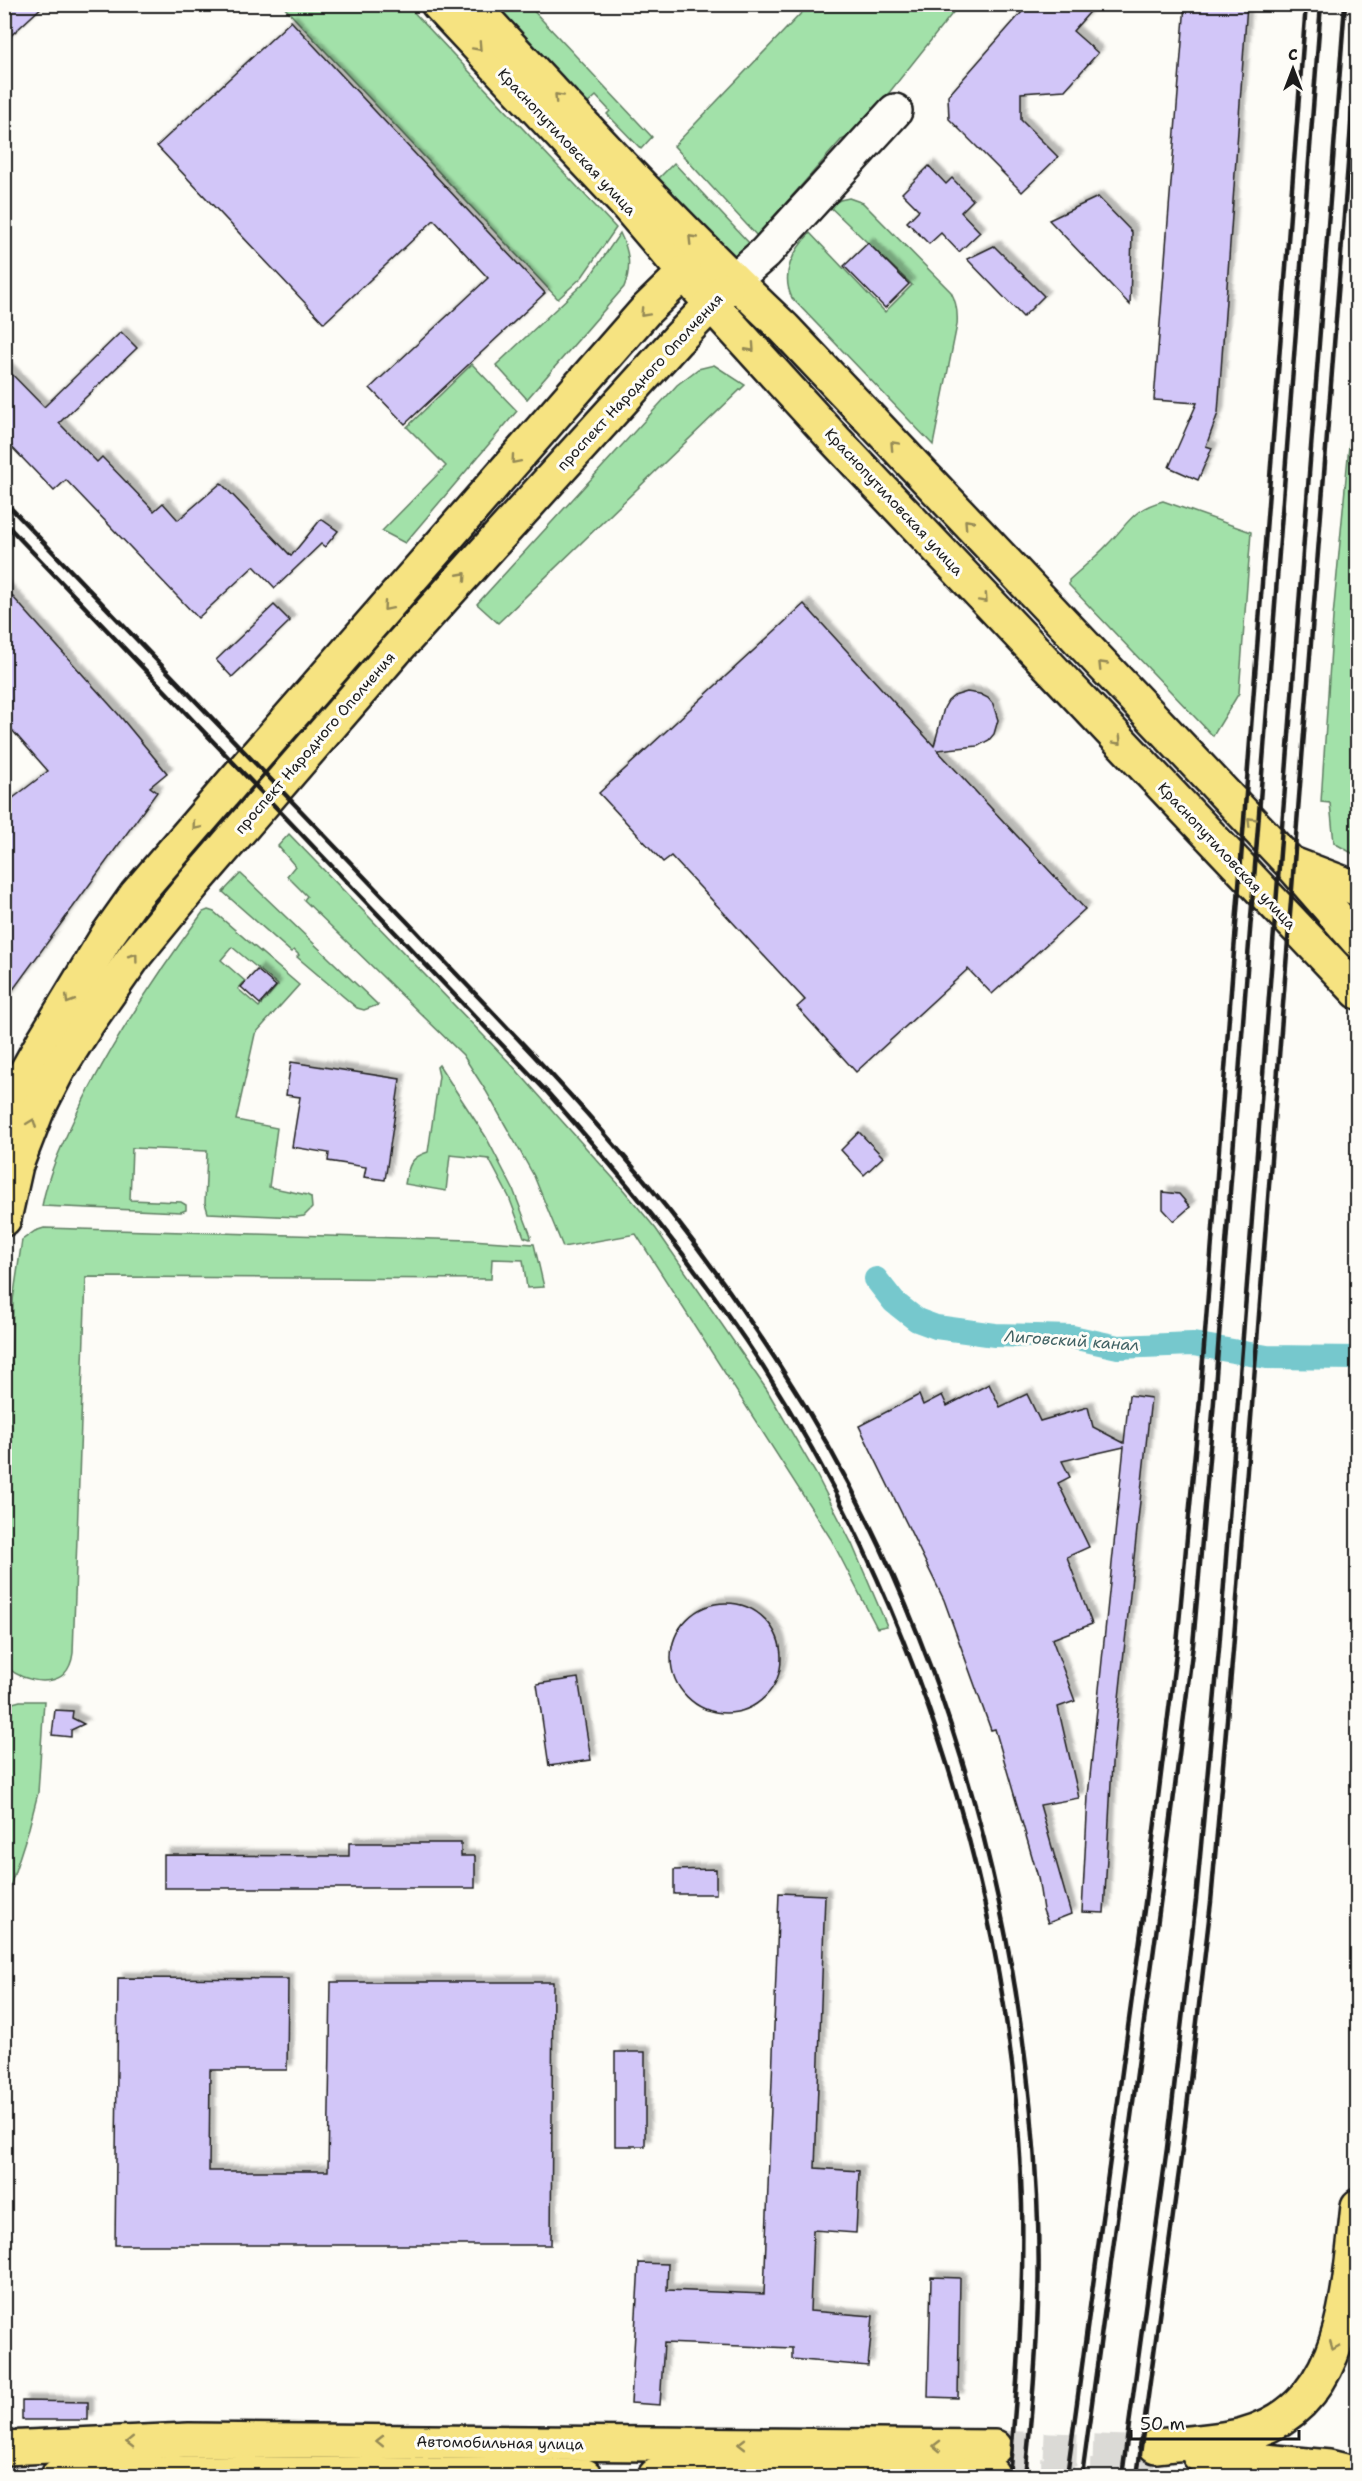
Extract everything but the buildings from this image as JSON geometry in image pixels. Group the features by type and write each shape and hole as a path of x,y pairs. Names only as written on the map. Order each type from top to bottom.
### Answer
{"main road":[{"name":"Краснопутиловская улица","path":"438,4 625,203 712,305 1014,630 1358,992"},
{"name":"Краснопутиловская улица","path":"471,4 733,281 784,328 1291,864 1358,941"},
{"name":"проспект Народного Ополчения","path":"685,272 733,281"},
{"path":"4,1120 21,1081 44,1040 107,936 136,895 646,310 685,272"},
{"name":"проспект Народного Ополчения","path":"4,1219 16,1165 37,1111 58,1070 136,954 195,882 410,634 676,340 733,281"},
{"path":"1291,864 1358,888"},
{"path":"1358,2206 1343,2324 1324,2371 1313,2391 1281,2420 1242,2435 1156,2449 1329,2467 1358,2474"},
{"name":"Автомобильная улица","path":"4,2448 189,2440 994,2461 897,2473 655,2476"},
{"path":"58,2476 188,2473 585,2476"}],"street":[{"path":"733,281 765,253 895,111"}],"green space":[{"path":"282,5 407,5 616,228 582,277 558,299"},
{"path":"489,5 528,5 652,137 641,149 607,114 610,111 596,96 585,106"},
{"path":"809,5 959,5 857,133 841,140 757,236 674,146"},
{"path":"674,163 750,244 739,255 729,254 655,182"},
{"path":"849,198 863,203 951,292 955,300 957,325 933,445 792,298 787,280 790,263 798,247 810,233 885,312 912,285 829,206"},
{"path":"620,233 626,246 628,259 628,273 624,287 527,399 496,365 589,278"},
{"path":"1357,360 1357,856 1334,843 1330,803 1321,802 1333,617"},
{"path":"472,364 517,411 405,543 382,531 446,466 407,427"},
{"path":"714,365 745,385 498,623 477,604 677,385 698,369"},
{"path":"1163,501 1251,532 1239,693 1213,736 1069,585 1069,580 1132,518 1144,508"},
{"path":"289,834 510,1063 656,1229 767,1390 816,1474 852,1544 887,1626 877,1628 831,1539 636,1234 563,1247 534,1176 463,1055 304,900 307,896 287,876 295,866 278,846"},
{"path":"240,874 378,1005 364,1010 357,1008 297,957 299,955 294,950 291,952 223,892"},
{"path":"208,910 214,912 299,985 255,1034 236,1120 277,1128 269,1187 307,1195 311,1197 312,1208 304,1216 297,1217 208,1213 205,1203 207,1151 132,1148 130,1200 181,1202 186,1205 186,1210 181,1212 42,1206 60,1150 103,1063 151,986 203,912","holes":["232,947 278,985 259,1007 238,989 245,981 221,960"]},
{"path":"439,1065 486,1137 513,1189 531,1236 530,1239 524,1237 509,1197 489,1159 450,1155 446,1191 405,1184 411,1164 417,1157 428,1152"},
{"path":"44,1228 471,1240 534,1244 544,1287 527,1288 523,1260 492,1259 491,1279 86,1277 73,1653 64,1674 50,1680 32,1680 15,1673 4,1662 13,1300 22,1240"},
{"path":"20,1701 44,1701 38,1793 5,1902 5,1705"}],"waterway":[{"name":"Лиговский канал","path":"876,1279 894,1302 917,1320 936,1327 995,1335 1072,1337 1118,1347 1193,1344 1267,1357 1358,1358"}],"tunnel":[{"path":"995,2447 1155,2453"},
{"path":"992,2474 1127,2476"}],"railway":[{"path":"1067,2476 1146,1895 1177,1644 1200,1399 1306,4"},
{"path":"1082,2476 1193,1645 1214,1401 1321,4"},
{"path":"1122,2476 1167,2148 1196,1900 1219,1649 1345,4"},
{"path":"1137,2476 1182,2150 1211,1902 1233,1651 1358,35"},
{"path":"4,501 416,931 597,1125 683,1228 740,1306 776,1360 833,1455 883,1554 926,1656 962,1760 991,1868 1013,1976 1028,2086 1037,2197 1039,2267 1037,2337 1025,2476"},
{"path":"4,522 577,1126 660,1225 739,1330 819,1461 868,1560 912,1662 948,1768 978,1876 1001,1985 1015,2095 1022,2204 1020,2341 1009,2476"}]}
